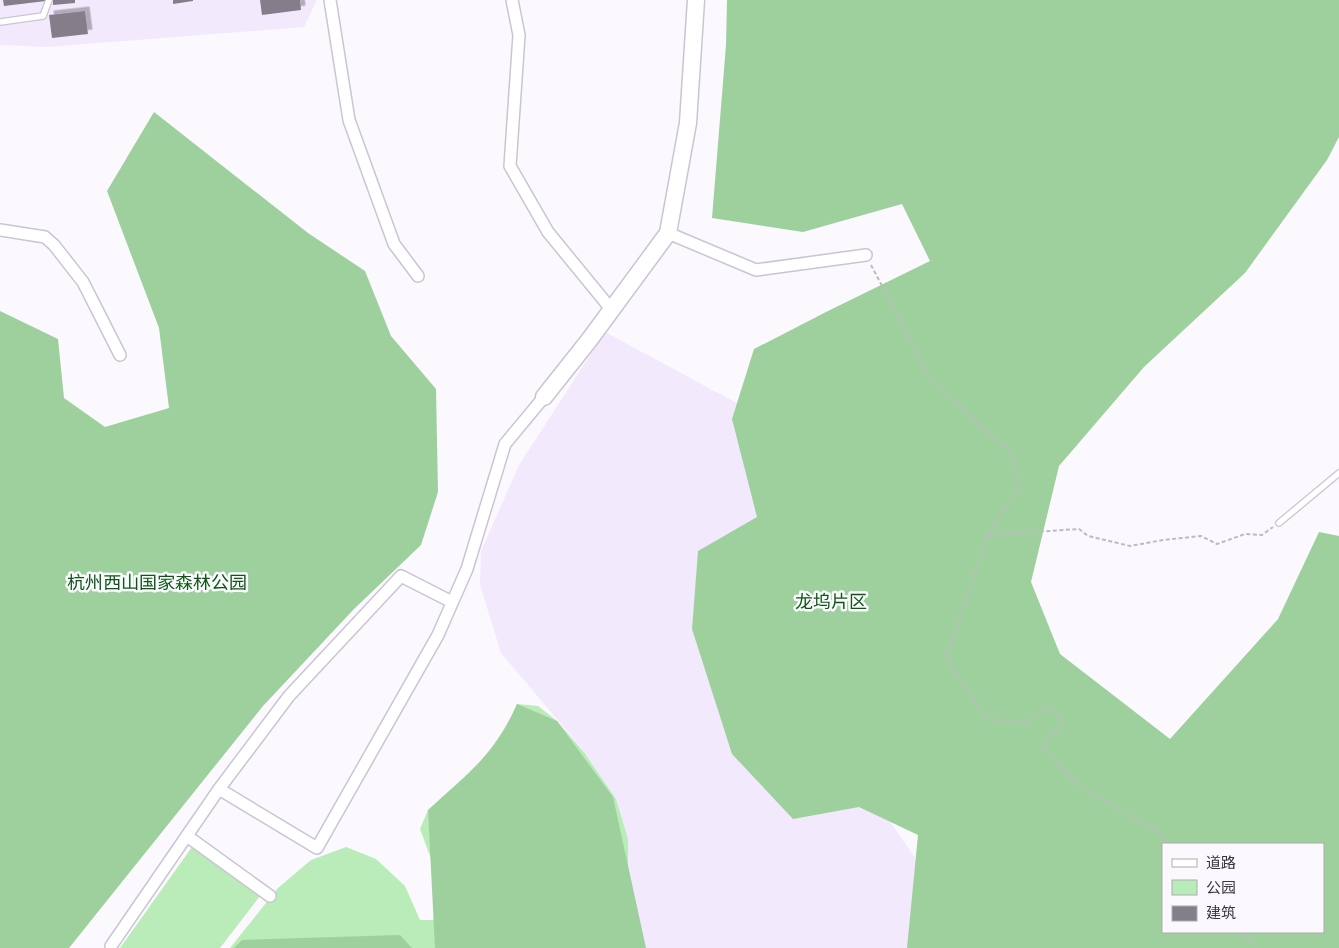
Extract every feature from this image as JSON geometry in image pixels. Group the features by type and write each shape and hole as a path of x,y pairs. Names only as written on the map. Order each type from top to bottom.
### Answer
{"street":[{"path":"330,0 350,120 394,244 418,276"},
{"path":"512,0 518,35 510,166 548,232 611,310"},
{"path":"219,789 317,848 438,635 467,569 505,444 544,397 668,233 688,123 696,0"},
{"path":"0,230 45,237 54,245 83,282 120,355"},
{"path":"668,233 756,270 866,255"},
{"path":"111,946 219,789 289,696 401,576 452,602"},
{"path":"187,836 270,896"}],"lane":[{"path":"0,22 43,16 49,0"},
{"path":"1279,524 1339,473"}],"path":[{"path":"866,255 932,381 1012,453 1020,488 988,536 946,658 986,719 1022,722 1051,706 1063,725 1042,745 1077,785 1160,833 1167,843"},
{"path":"988,536 1079,529 1088,536 1130,546 1201,536 1217,544 1245,534 1262,535 1279,524"},
{"path":"1240,933 1260,948"}],"shaded area":[{"path":"0,0 317,0 304,27 47,47 0,45"},
{"path":"605,332 770,421 884,813 922,868 910,948 630,948 583,750 501,653 480,585 481,551 519,465"}],"green space":[{"name":"龙坞片区","path":"727,0 1339,0 1339,137 1327,160 1245,273 1144,367 1059,466 1031,582 1060,654 1170,739 1278,619 1319,532 1339,536 1339,948 907,948 918,835 859,807 793,819 732,754 692,629 698,551 757,517 732,419 754,349 930,261 902,204 803,232 712,218 726,45"},
{"name":"杭州西山国家森林公园","path":"154,112 308,233 365,271 391,336 436,389 438,492 421,545 354,609 263,706 69,948 0,948 0,311 58,339 64,398 105,427 169,408 159,328 107,191"},
{"path":"517,704 538,706 557,721 583,751 616,799 628,839 628,948 230,948 278,888 311,860 346,847 376,859 405,886 420,920 447,920 447,885 430,856 420,829 428,810 485,758 507,727"},
{"path":"517,704 557,721 613,797 646,948 435,948 428,810 468,774 490,750 509,721"},
{"path":"192,847 260,896 220,948 120,948"},
{"path":"400,935 412,948 234,948 242,940"}],"building":[{"path":"3,0 46,0 46,1 4,6"},
{"path":"53,0 75,0 75,3 53,5"},
{"path":"173,0 193,0 193,1 173,4"},
{"path":"260,0 300,0 301,10 262,15"},
{"path":"85,11 88,34 52,38 49,15"}]}
